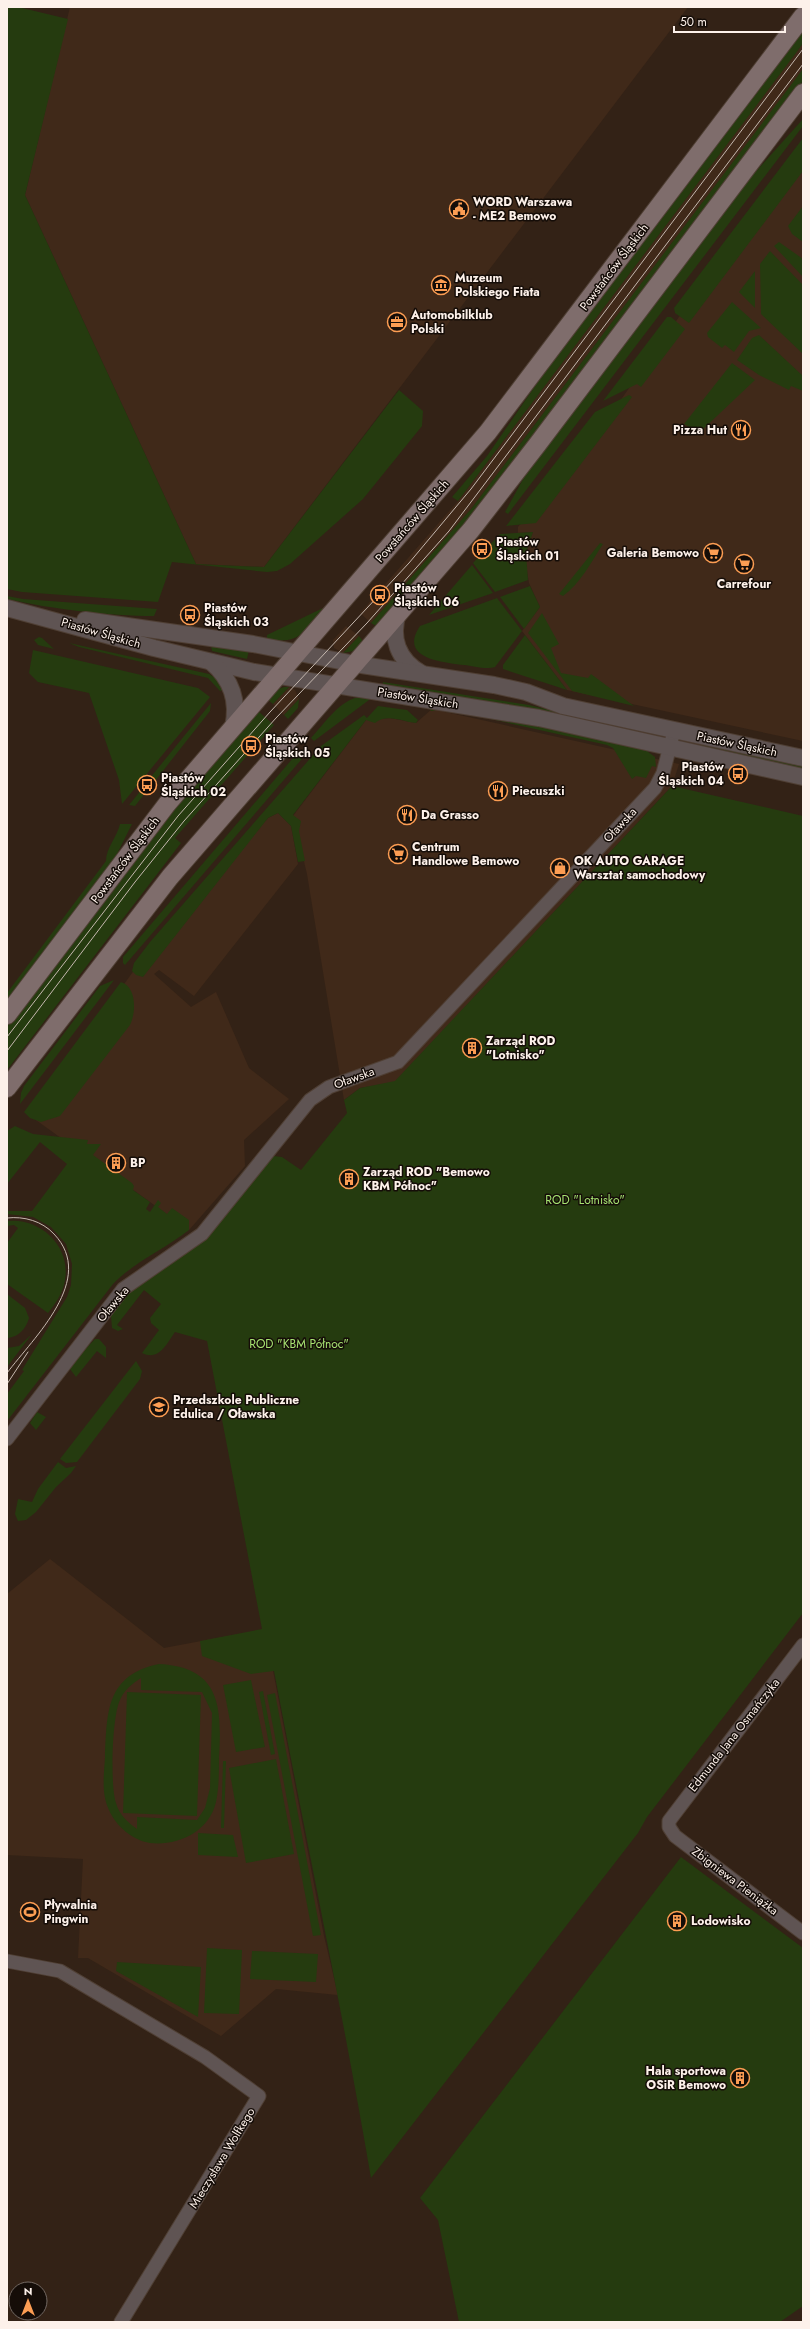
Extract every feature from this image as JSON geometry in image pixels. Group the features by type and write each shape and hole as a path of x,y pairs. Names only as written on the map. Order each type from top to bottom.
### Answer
{"main road":[{"name":"Powstańców Śląskich","path":"7,1015 167,804 275,677 488,432 803,16"},
{"path":"7,1088 170,876 471,530 803,93"}],"street":[{"name":"Piastów Śląskich","path":"7,608 211,662 275,677 500,711 803,777"},
{"path":"398,613 394,632 398,650 408,664 422,674"},
{"name":"Piastów Śląskich","path":"34,614 158,629 298,652 355,664 526,692 563,706 803,758"},
{"path":"211,662 223,674 232,689 235,708 233,727"},
{"name":"Oławska","path":"7,1439 123,1289 202,1234 310,1100 329,1087 398,1062 655,788 663,773 674,731"},
{"name":"Edmunda Jana Osmańczyka","path":"669,1827 671,1816 803,1645"},
{"name":"Zbigniewa Pieniążka","path":"669,1827 675,1836 803,1933"},
{"name":"Mieczysława Wolfkego","path":"7,1961 60,1971 205,2057 259,2096 122,2322"}],"shaded area":[{"path":"70,7 688,7 264,567 196,564 25,195"},
{"path":"803,43 803,69 790,87 471,509 371,623 360,613 458,501"},
{"name":"Galeria Bemowo","path":"803,140 803,741 567,690 522,631 540,607 529,583 526,565 526,548 533,532 518,533 518,527 606,421"},
{"path":"346,626 359,636 343,653 334,648 333,640"},
{"path":"289,687 295,690 299,699 284,715 273,704"},
{"path":"432,709 679,764 672,786 395,1082 360,1088 344,1100 307,874 293,816 366,720 390,718 416,723"},
{"name":"BP","path":"278,813 291,826 298,864 194,996 159,970 154,974 191,1007 216,992 249,1068 289,1099 244,1140 245,1166 189,1230 29,1115 135,969 268,818"},
{"path":"50,1559 164,1648 265,1629 324,1936 338,1995 276,1989 221,2036 88,1958 78,1958 83,1859 7,1855 7,1594"}],"green space":[{"path":"7,7 18,7 68,19 25,195 196,564 264,567 399,390 423,411 422,426 363,499 290,564 277,571 267,572 172,562 158,602 22,592 7,589"},
{"path":"803,30 803,43 796,53 458,501 452,497 487,456 546,370"},
{"path":"803,69 803,81 466,523 376,626 371,623 471,509"},
{"path":"803,119 803,126 508,514 505,512 527,472 750,178"},
{"path":"803,138 803,171 689,323 675,313 674,308"},
{"path":"803,206 803,242 792,234 788,226"},
{"path":"779,242 803,259 803,277 774,246"},
{"path":"770,251 803,285 803,354 761,314 760,264"},
{"path":"755,271 755,308 739,292"},
{"path":"732,302 761,328 749,331 734,352 725,345 722,348 708,337 707,333"},
{"path":"667,317 671,317 685,329 641,387 637,384 603,401"},
{"path":"759,335 803,376 803,391 791,386 789,390 759,375 737,360 752,338"},
{"path":"732,363 755,380 699,433 684,424"},
{"path":"629,395 632,397 536,523 506,526 595,412"},
{"path":"533,532 526,553 528,580 495,592 473,563 500,534"},
{"path":"600,543 603,544 580,579 563,596 559,594"},
{"path":"472,565 493,593 429,615"},
{"path":"530,586 540,607 524,629 500,597"},
{"path":"7,596 23,599 157,609 154,616 99,613 24,603 7,599"},
{"path":"497,598 522,631 495,667 484,668 435,660 426,657 419,652 415,646 415,637 420,626"},
{"path":"323,608 325,609 300,635 287,640 267,639 267,635"},
{"path":"542,613 559,644 551,648 561,673 588,678 591,674 634,706 572,691 528,633"},
{"path":"525,635 567,690 503,669 503,665"},
{"path":"359,636 363,641 354,651 343,653"},
{"path":"39,637 54,649 38,645 34,640"},
{"path":"69,643 209,674 217,679 225,689 220,691 208,678 79,647"},
{"path":"211,645 249,650 247,659 212,651"},
{"path":"33,650 198,688 210,697 122,804 119,780 89,693 38,682 29,673"},
{"path":"383,682 529,705 663,738 506,704 383,686"},
{"path":"289,687 273,704 267,699 276,690"},
{"path":"355,698 369,698 369,700 314,741 311,738 342,705"},
{"path":"299,699 298,708 288,719 284,715"},
{"path":"211,703 210,711 155,781 150,778"},
{"path":"378,706 407,710 418,720 416,723 390,718 380,720 375,723 366,720 293,815 301,821 299,831 305,861 298,862 291,826 278,813 268,818 143,977 136,975 132,971 134,963 150,942 321,746 364,715 367,718"},
{"path":"428,707 528,723 647,751 655,757 656,767 652,766 646,778 636,776 632,779 613,748 607,745 477,716 437,710 431,711"},
{"path":"258,711 274,725 175,838 181,843 7,1070 7,1027 170,813"},
{"path":"702,745 803,766 803,770 701,749"},
{"path":"299,751 303,754 301,760 125,965 123,963 123,957"},
{"name":"ROD \"Lotnisko\"","path":"672,786 803,816 803,1613 647,1817 638,1833 371,2178 336,1987 274,1671 251,1674 202,1656 200,1641 262,1629 207,1341 175,1332 162,1350 158,1353 148,1355 142,1353 159,1330 151,1323 150,1318 161,1304 144,1290 117,1325 123,1329 118,1331 112,1328 111,1316 129,1293 203,1241 273,1156 282,1157 301,1170 347,1113 344,1100 360,1088 395,1081"},
{"path":"142,789 146,792 135,806 129,805"},
{"path":"120,824 132,824 113,862 7,1002 7,993 106,861 106,856"},
{"path":"114,980 20,1104 21,1093 24,1086 100,986"},
{"path":"121,982 130,989 134,1001 130,1025 60,1116 41,1122 30,1118 24,1112"},
{"path":"15,1126 33,1134 88,1140 87,1144 101,1144 93,1155 132,1183 134,1186 133,1190 150,1202 146,1209 150,1212 158,1200 161,1203 158,1207 167,1214 172,1208 189,1220 189,1230 130,1269 113,1284 7,1421 7,1394 24,1371 22,1370 67,1297 71,1285 72,1264 66,1244 51,1227 33,1217 7,1214 7,1211 32,1211 67,1164 40,1142 7,1184 7,1131"},
{"path":"7,1221 19,1221 31,1224 41,1229 51,1236 58,1245 63,1256 66,1268 63,1289 59,1298 48,1313 7,1284 7,1243 18,1228 14,1225 7,1226"},
{"path":"7,1294 25,1308 29,1318 26,1326 21,1332 8,1338"},
{"path":"32,1334 7,1367 7,1348 19,1346"},
{"path":"95,1339 99,1339 106,1347 106,1358 97,1351 76,1377 70,1369 78,1357"},
{"path":"136,1361 142,1371 140,1379 77,1462 66,1463 60,1459"},
{"path":"37,1412 46,1417 36,1430 30,1423"},
{"path":"58,1462 66,1468 76,1466 71,1473 56,1487 36,1512 26,1520 18,1521 15,1514 18,1499 32,1502 38,1489"},
{"path":"159,1664 180,1667 195,1673 206,1682 213,1693 218,1707 220,1739 219,1780 216,1802 207,1821 199,1829 191,1835 171,1842 150,1843 137,1839 120,1827 106,1804 104,1777 109,1711 119,1686 128,1677 142,1669","holes":["141,1678 141,1690 202,1692 212,1713 210,1788 205,1808 197,1820 137,1817 137,1829 124,1818 117,1807 113,1782 113,1751 117,1708 126,1690"]},
{"path":"251,1680 265,1747 236,1752 223,1685"},
{"path":"263,1691 275,1754 271,1755 259,1692"},
{"path":"127,1692 201,1695 197,1816 123,1813"},
{"path":"275,1693 321,1935 313,1936 267,1695"},
{"path":"276,1759 294,1854 246,1863 229,1768"},
{"path":"223,1761 226,1761 224,1828 221,1828"},
{"path":"198,1833 233,1835 238,1857 198,1855"},
{"path":"681,1857 803,1948 803,2306 780,2322 459,2322 438,2220 420,2198"},
{"path":"207,1948 242,1950 239,2014 204,2013"},
{"path":"252,1951 318,1954 316,1982 250,1979"},
{"path":"117,1962 201,1967 198,2017 116,1971"}],"tram line":[{"path":"7,1037 178,816 270,712 409,563 471,489 803,49"},
{"path":"7,1051 135,882 184,821 276,718 367,623 449,531 803,64"},
{"path":"7,1218 32,1220 49,1229 65,1251 69,1270 65,1288 57,1307 45,1325 7,1373"},
{"path":"7,1384 28,1352"}],"place":[{"name":"WORD Warszawa - ME2 Bemowo","path":"459,209"},
{"name":"Muzeum Polskiego Fiata","path":"441,285"},
{"name":"Automobilklub Polski","path":"397,322"},
{"name":"Pizza Hut","path":"741,430"},
{"name":"Piastów Śląskich 01","path":"482,549"},
{"name":"Galeria Bemowo","path":"713,553"},
{"name":"Carrefour","path":"744,564"},
{"name":"Piastów Śląskich 06","path":"380,595"},
{"name":"Piastów Śląskich 03","path":"190,615"},
{"name":"Piastów Śląskich 05","path":"251,746"},
{"name":"Piastów Śląskich 04","path":"738,774"},
{"name":"Piastów Śląskich 02","path":"147,785"},
{"name":"Piecuszki","path":"498,791"},
{"name":"Da Grasso","path":"407,815"},
{"name":"Centrum Handlowe Bemowo","path":"398,854"},
{"name":"OK AUTO GARAGE Warsztat samochodowy","path":"560,868"},
{"name":"Zarząd ROD \"Lotnisko\"","path":"472,1048"},
{"name":"BP","path":"116,1163"},
{"name":"Zarząd ROD \"Bemowo KBM Północ\"","path":"349,1179"},
{"name":"Przedszkole Publiczne Edulica / Oławska","path":"159,1407"},
{"name":"Pływalnia Pingwin","path":"30,1912"},
{"name":"Lodowisko","path":"677,1921"},
{"name":"Hala sportowa OSiR Bemowo","path":"740,2078"}],"park label":[{"name":"ROD \"KBM Północ\"","path":"299,1344"}]}
